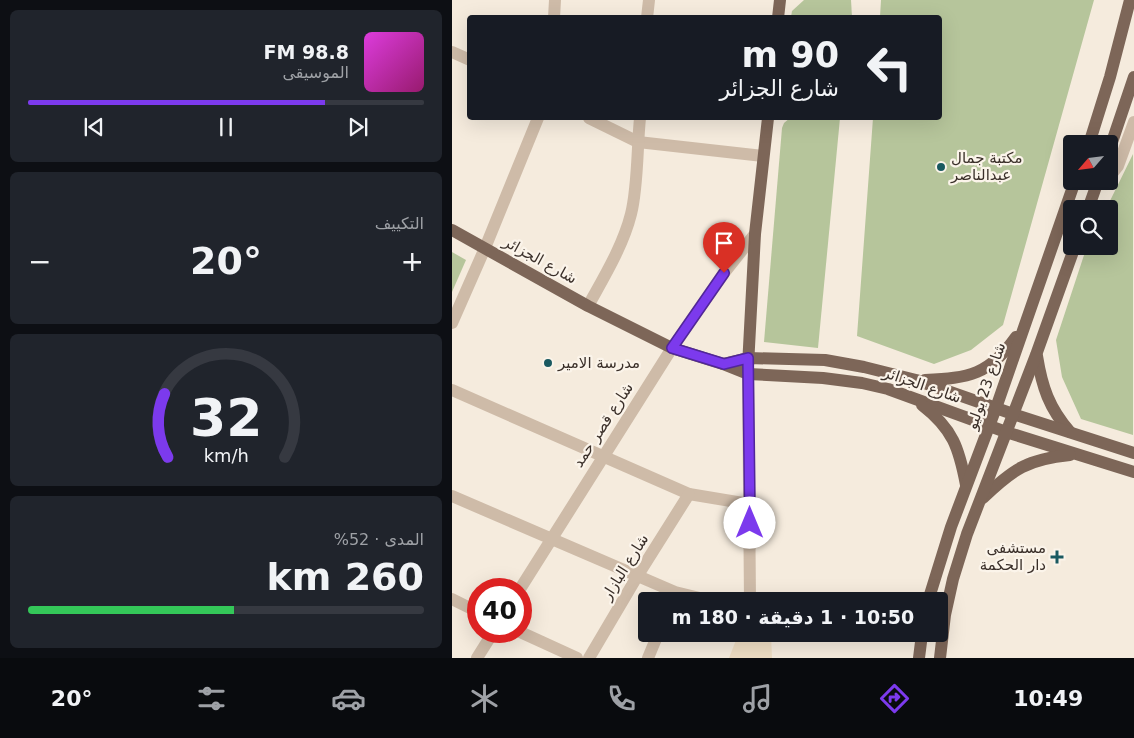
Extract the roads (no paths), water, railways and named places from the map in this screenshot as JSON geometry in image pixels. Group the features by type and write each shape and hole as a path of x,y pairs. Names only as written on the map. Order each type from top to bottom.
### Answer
{"main road":[{"path":"778,15 780,0"},
{"path":"1092,135 1130,0"},
{"path":"1114,135 1134,77"},
{"path":"748,374 755,234 768,120"},
{"name":"شارع 23 يوليو","path":"931,592 951,527 990,426 1072,190"},
{"name":"شارع الجزائر","path":"452,230 588,306 672,348 724,364 748,374 823,378 862,383 914,398 1006,432 1134,472"},
{"path":"940,658 945,615 953,579 967,534 1036,355 1072,255"},
{"path":"916,380 957,379 984,370 1000,357 1024,327"},
{"path":"1036,355 1040,378 1047,398 1055,413 1070,432"},
{"name":"شارع الجزائر","path":"724,364 748,358 833,361 883,371 916,380 1134,453"},
{"path":"914,398 944,426 955,443 962,460 966,486"},
{"path":"981,500 1009,475 1028,463 1049,457 1076,454"},
{"path":"919,658 921,642"}],"street":[{"path":"554,15 555,0"},
{"path":"648,15 649,0"},
{"path":"452,52 467,59"},
{"path":"452,323 537,120"},
{"path":"593,120 638,142 763,156"},
{"path":"588,306 625,233 631,214 640,120"},
{"path":"1118,166 1134,122"},
{"name":"شارع قصر حمد","path":"527,578 672,348 724,273 755,234"},
{"path":"748,374 750,592"},
{"path":"452,390 690,494 749,504"},
{"name":"شارع البازار","path":"589,658 638,575 690,494"},
{"path":"452,496 638,575 665,592"},
{"path":"452,599 467,606"},
{"path":"532,637 577,658"},
{"path":"648,658 655,642"},
{"path":"478,658 487,643"}],"place":[{"name":"مكتبة جمال عبدالناصر","path":"941,167"},
{"name":"مدرسة الامير","path":"548,363"},
{"name":"مستشفى دار الحكمة","path":"1057,557"}]}
